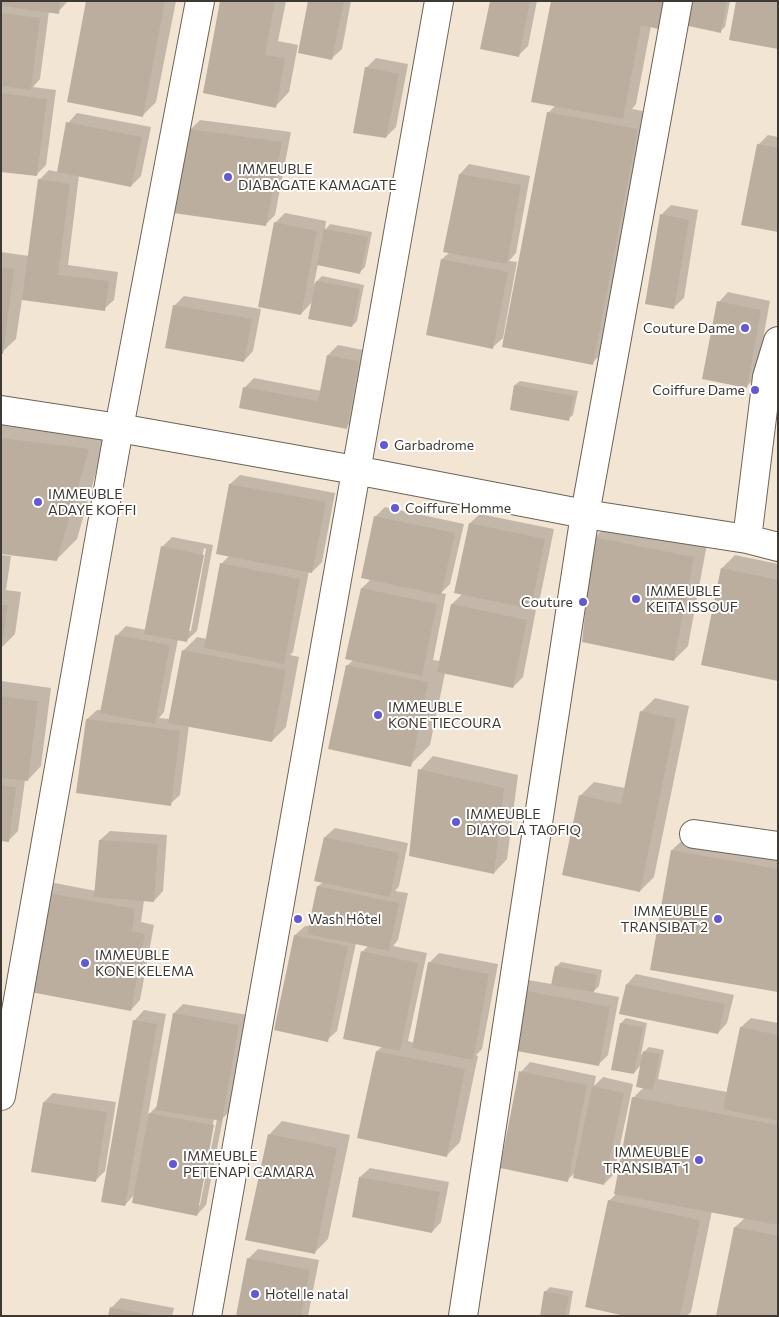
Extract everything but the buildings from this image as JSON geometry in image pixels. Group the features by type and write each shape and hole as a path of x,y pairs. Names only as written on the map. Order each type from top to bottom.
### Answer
{"street":[{"path":"1,1096 120,428 200,1"},
{"path":"207,1316 439,1"},
{"path":"463,1316 585,514 678,1"},
{"path":"747,539 767,376 778,341"},
{"path":"1,410 120,428 585,514 747,539 778,547"},
{"path":"694,834 778,846"}],"place":[{"name":"IMMEUBLE DIABAGATE KAMAGATE","path":"228,177"},
{"name":"Couture Dame","path":"745,328"},
{"name":"Coiffure Dame","path":"755,390"},
{"name":"Garbadrome","path":"384,445"},
{"name":"IMMEUBLE ADAYE KOFFI","path":"38,502"},
{"name":"Coiffure Homme","path":"395,508"},
{"name":"IMMEUBLE KEITA ISSOUF","path":"636,599"},
{"name":"Couture","path":"583,602"},
{"name":"IMMEUBLE KONE TIECOURA","path":"378,715"},
{"name":"IMMEUBLE DIAYOLA TAOFIQ","path":"456,822"},
{"name":"Wash Hôtel","path":"298,919"},
{"name":"IMMEUBLE TRANSIBAT 2","path":"718,919"},
{"name":"IMMEUBLE KONE KELEMA","path":"85,963"},
{"name":"IMMEUBLE TRANSIBAT 1","path":"699,1160"},
{"name":"IMMEUBLE PETENAPI CAMARA","path":"173,1164"},
{"name":"Hotel le natal","path":"255,1294"}]}
